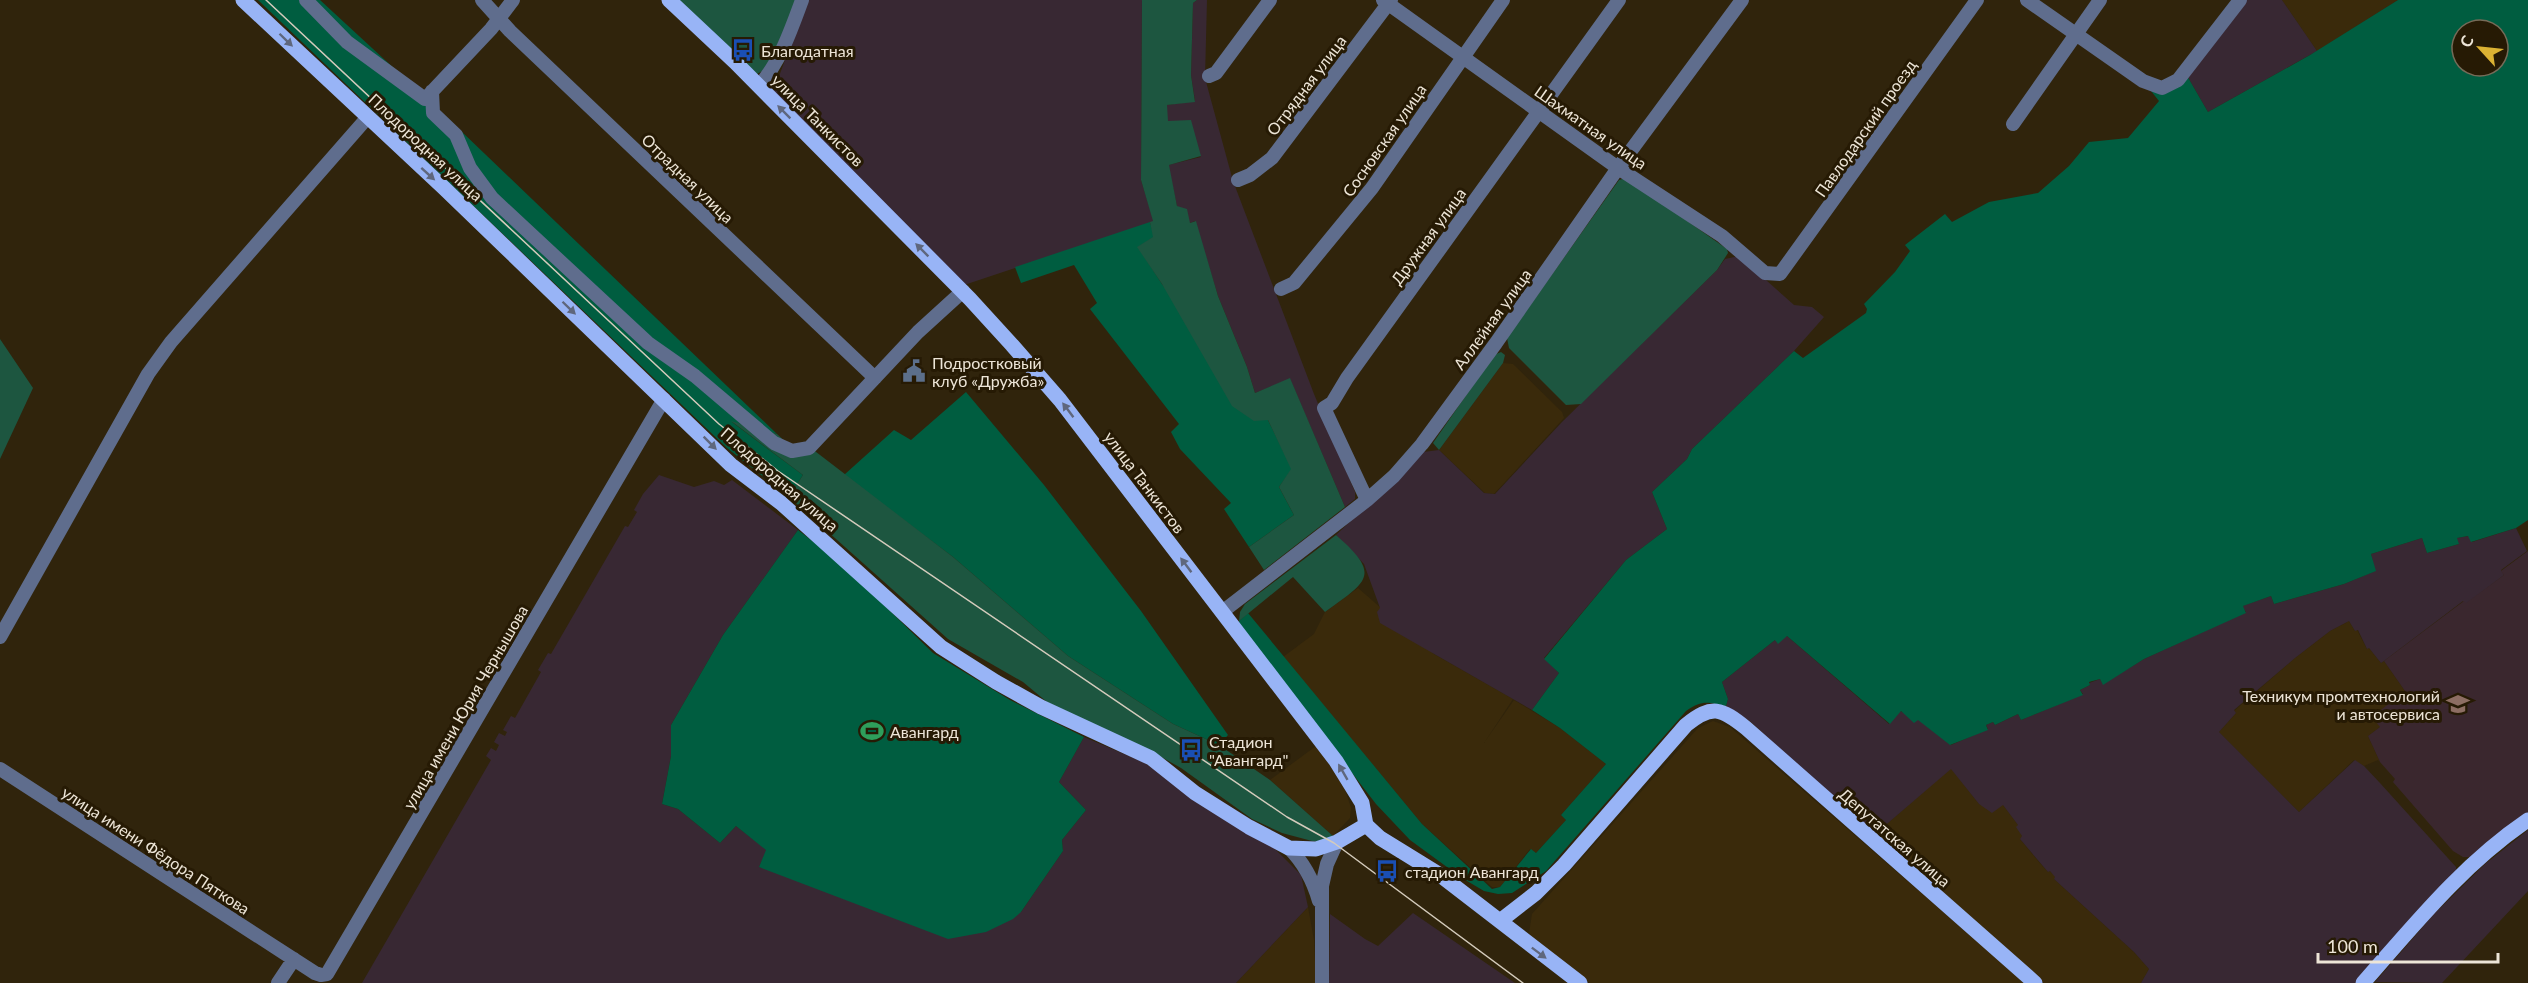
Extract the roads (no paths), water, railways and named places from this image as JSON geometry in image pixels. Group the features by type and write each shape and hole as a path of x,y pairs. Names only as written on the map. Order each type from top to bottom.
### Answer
{"main road":[{"name":"Плодородная улица","path":"243,0 732,465 781,503 941,647 1041,707 1151,758 1195,793 1249,827 1289,848 1316,849 1337,842 1366,825"},
{"name":"улица Танкистов","path":"669,0 759,86 963,291 1060,400 1336,761 1362,803 1366,825"},
{"name":"Депутатская улица","path":"1500,921 1536,893 1564,865 1686,725 1701,713 1710,710 1732,717 2035,983"},
{"path":"2363,983 2467,869 2528,820"},
{"path":"1366,825 1380,838 1440,875 1580,983"}],"street":[{"path":"306,0 347,42 428,95 433,113 456,135 470,168 492,198 648,343 695,376 774,443 792,451 809,448 875,378 963,291"},
{"name":"Отрадная улица","path":"483,0 499,19 875,378"},
{"path":"428,95 499,19 513,0"},
{"path":"759,86 786,42 802,0"},
{"path":"1209,76 1216,73 1270,0"},
{"name":"Сосновская улица","path":"1281,289 1294,283 1372,188 1503,0"},
{"name":"Дружная улица","path":"1367,500 1324,408 1332,403 1347,378 1619,0"},
{"name":"Аллейная улица","path":"1222,612 1367,500 1394,476 1422,444 1496,343 1618,168 1742,0"},
{"name":"Павлодарский проезд","path":"1780,274 1977,0"},
{"path":"2027,0 2143,81 2162,88 2178,80 2210,35 2240,0"},
{"path":"2013,124 2100,0"},
{"name":"Шахматная улица","path":"1388,1 1618,168 1722,236 1765,273 1780,274"},
{"name":"Отрядная улица","path":"1238,180 1250,175 1272,158 1388,1"},
{"path":"0,637 148,374 165,350 368,117"},
{"name":"улица имени Юрия Чернышова","path":"294,959 321,975 327,974 332,968 664,399"},
{"name":"улица имени Фёдора Пяткова","path":"0,769 294,959"},
{"path":"1322,983 1322,886 1327,864 1337,842"},
{"path":"1289,848 1302,861 1315,886 1322,911"},
{"path":"278,983 294,959"}],"tram line":[{"path":"266,0 719,424 778,471 1287,817 1334,843 1523,983"}],"place":[{"name":"Благодатная","path":"743,50"},
{"name":"Подростковый клуб «Дружба»","path":"914,371"},
{"name":"Техникум промтехнологий и автосервиса","path":"2458,704"},
{"name":"Авангард","path":"872,731"},
{"name":"Стадион \"Авангард\"","path":"1191,750"},
{"name":"стадион Авангард","path":"1387,871"}]}
